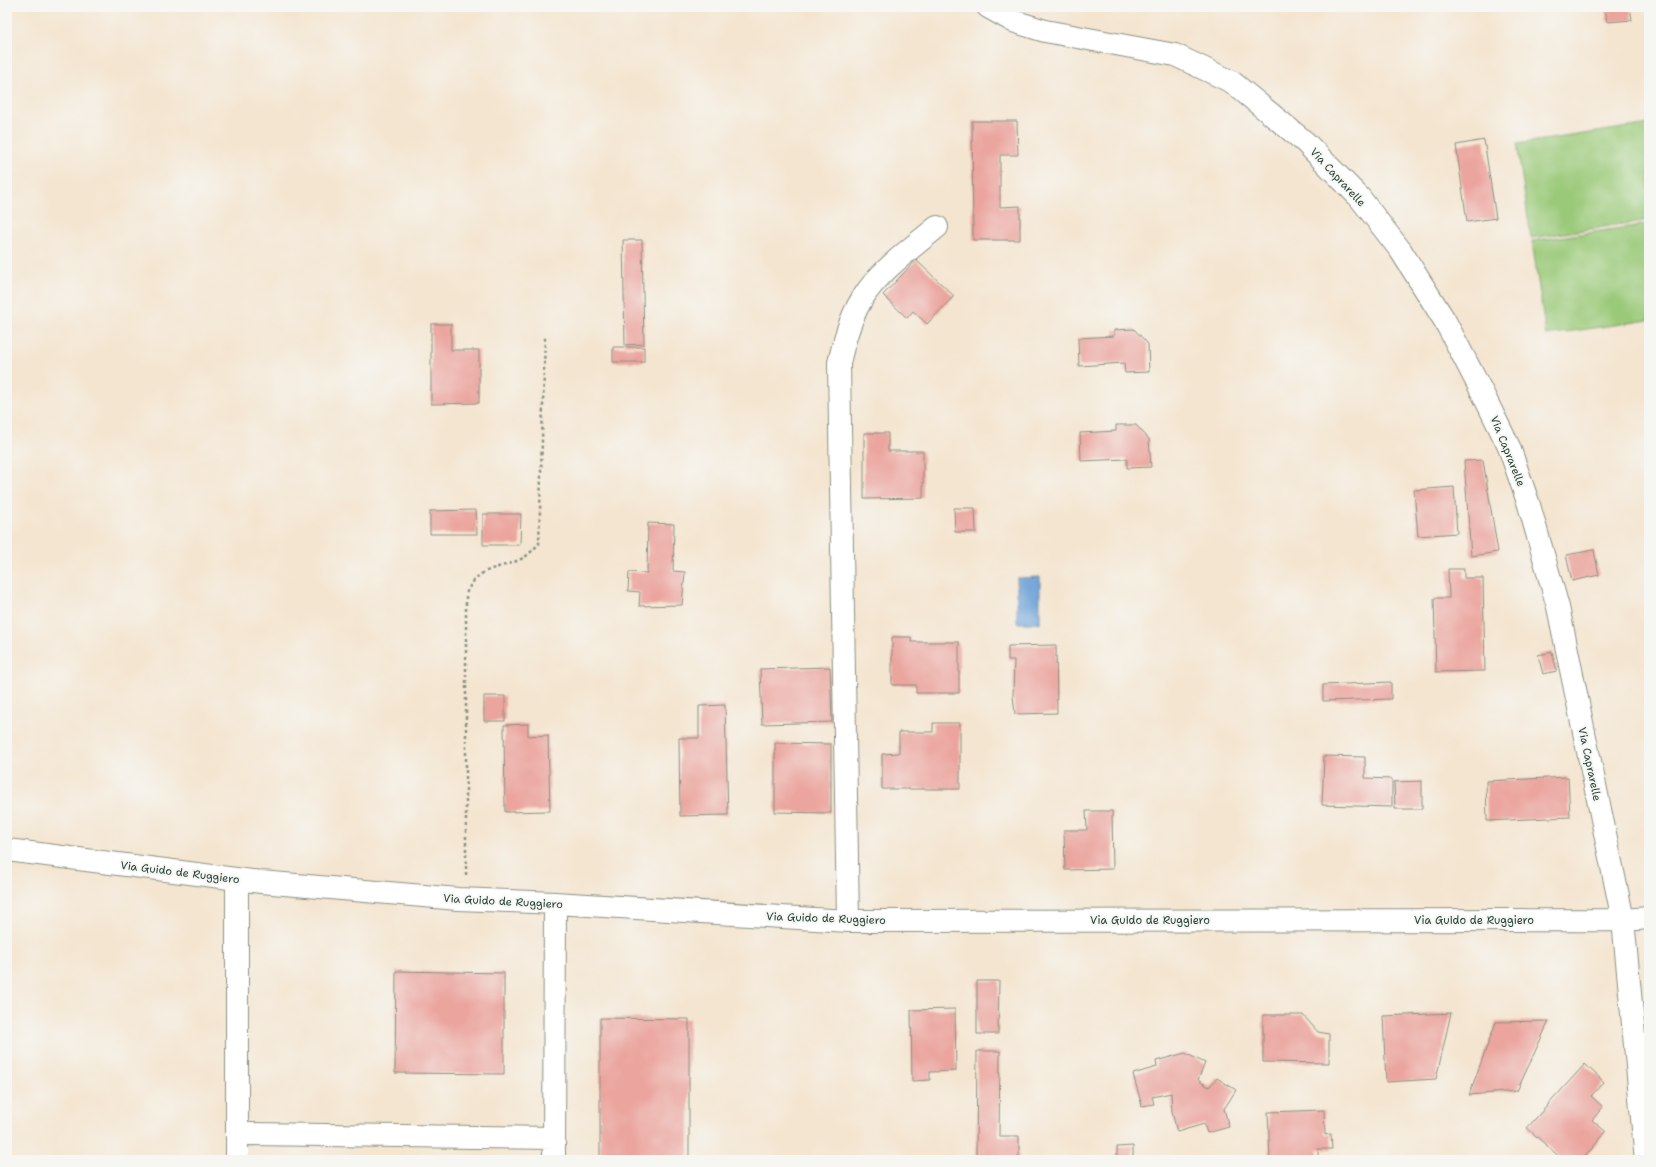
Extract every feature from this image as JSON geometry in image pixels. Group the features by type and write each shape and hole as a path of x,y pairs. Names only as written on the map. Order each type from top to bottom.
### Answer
{"street":[{"name":"Via Caprarelle","path":"988,7 1013,21 1045,31 1174,55 1232,82 1305,142 1360,198 1401,251 1445,321 1509,447 1529,505 1558,607 1622,920 1646,1160"},
{"path":"848,921 838,362 848,328 862,299 887,269 937,227"},
{"name":"Via Guido de Ruggiero","path":"7,850 237,879 466,900 555,903 848,921 1622,920 1649,918"},
{"path":"237,879 237,1160"},
{"path":"554,1160 555,903"},
{"path":"249,1134 554,1138"}],"path":[{"path":"466,900 466,594 471,584 482,572 523,558 539,544 545,336"}],"green space":[{"path":"1649,124 1649,220 1531,238 1517,144"},
{"path":"1649,224 1649,320 1546,335 1532,241"}],"water":[{"path":"1040,577 1040,623 1017,623 1017,578"}],"building":[{"path":"1605,7 1630,7 1632,20 1607,22"},
{"path":"972,121 1017,121 1018,155 1000,155 1000,207 1020,206 1020,240 973,240"},
{"path":"1484,140 1496,218 1467,222 1456,145"},
{"path":"623,240 642,240 644,344 625,345"},
{"path":"916,260 954,296 927,324 913,311 907,318 883,295"},
{"path":"431,324 451,324 451,350 479,350 479,403 431,404"},
{"path":"1134,329 1148,344 1149,372 1125,373 1124,363 1079,366 1078,338 1114,336 1114,330"},
{"path":"613,347 644,347 644,362 613,362"},
{"path":"1116,425 1136,425 1149,439 1151,467 1127,468 1127,459 1081,461 1080,433 1116,431"},
{"path":"864,433 888,433 888,451 923,451 923,498 864,499"},
{"path":"1483,460 1498,552 1471,556 1464,461"},
{"path":"1454,487 1457,533 1418,536 1414,490"},
{"path":"954,508 975,508 976,532 955,532"},
{"path":"476,510 477,534 430,534 430,511"},
{"path":"483,514 521,514 520,545 483,545"},
{"path":"648,523 674,524 673,571 685,572 682,605 639,606 640,592 628,591 629,572 647,573"},
{"path":"1594,550 1599,575 1572,581 1566,555"},
{"path":"1448,569 1464,569 1464,578 1483,578 1485,671 1436,672 1434,598 1449,598"},
{"path":"892,637 911,637 911,642 959,642 959,693 916,693 916,685 892,685"},
{"path":"1056,645 1057,713 1015,714 1013,696 1014,660 1008,660 1008,646"},
{"path":"1552,652 1557,671 1543,674 1538,655"},
{"path":"830,667 832,722 762,724 760,669"},
{"path":"1391,682 1391,699 1323,701 1323,685"},
{"path":"484,696 505,696 505,721 484,721"},
{"path":"725,705 728,815 680,816 679,738 699,738 699,706"},
{"path":"933,723 960,723 960,789 882,789 882,754 899,753 899,732 933,732"},
{"path":"528,724 528,736 548,735 550,811 505,812 504,725"},
{"path":"775,743 831,744 831,813 775,812"},
{"path":"1324,756 1365,757 1365,778 1392,779 1392,807 1322,805"},
{"path":"1568,777 1570,817 1487,821 1486,781"},
{"path":"1422,781 1422,809 1395,809 1394,782"},
{"path":"1086,811 1112,811 1113,869 1065,870 1064,830 1087,830"},
{"path":"396,971 504,973 504,1074 395,1073"},
{"path":"977,981 999,981 998,1034 977,1034"},
{"path":"955,1009 956,1071 930,1072 930,1080 912,1081 911,1010"},
{"path":"1451,1013 1436,1079 1386,1082 1383,1016"},
{"path":"1263,1015 1303,1015 1318,1032 1329,1034 1329,1063 1263,1062"},
{"path":"600,1018 689,1019 689,1160 600,1160"},
{"path":"1549,1021 1517,1091 1469,1095 1496,1022"},
{"path":"977,1051 1000,1051 999,1136 1019,1136 1019,1160 976,1160"},
{"path":"1185,1053 1205,1063 1198,1080 1209,1087 1217,1078 1236,1090 1224,1109 1229,1127 1207,1133 1204,1124 1177,1132 1172,1112 1171,1093 1152,1097 1154,1104 1142,1106 1133,1074 1157,1067 1156,1061"},
{"path":"1585,1064 1604,1082 1591,1096 1603,1107 1592,1120 1606,1132 1582,1160 1563,1160 1527,1128"},
{"path":"1324,1110 1325,1135 1331,1134 1332,1149 1318,1149 1318,1160 1270,1160 1268,1112"},
{"path":"1133,1146 1133,1160 1117,1160 1117,1147"}]}
